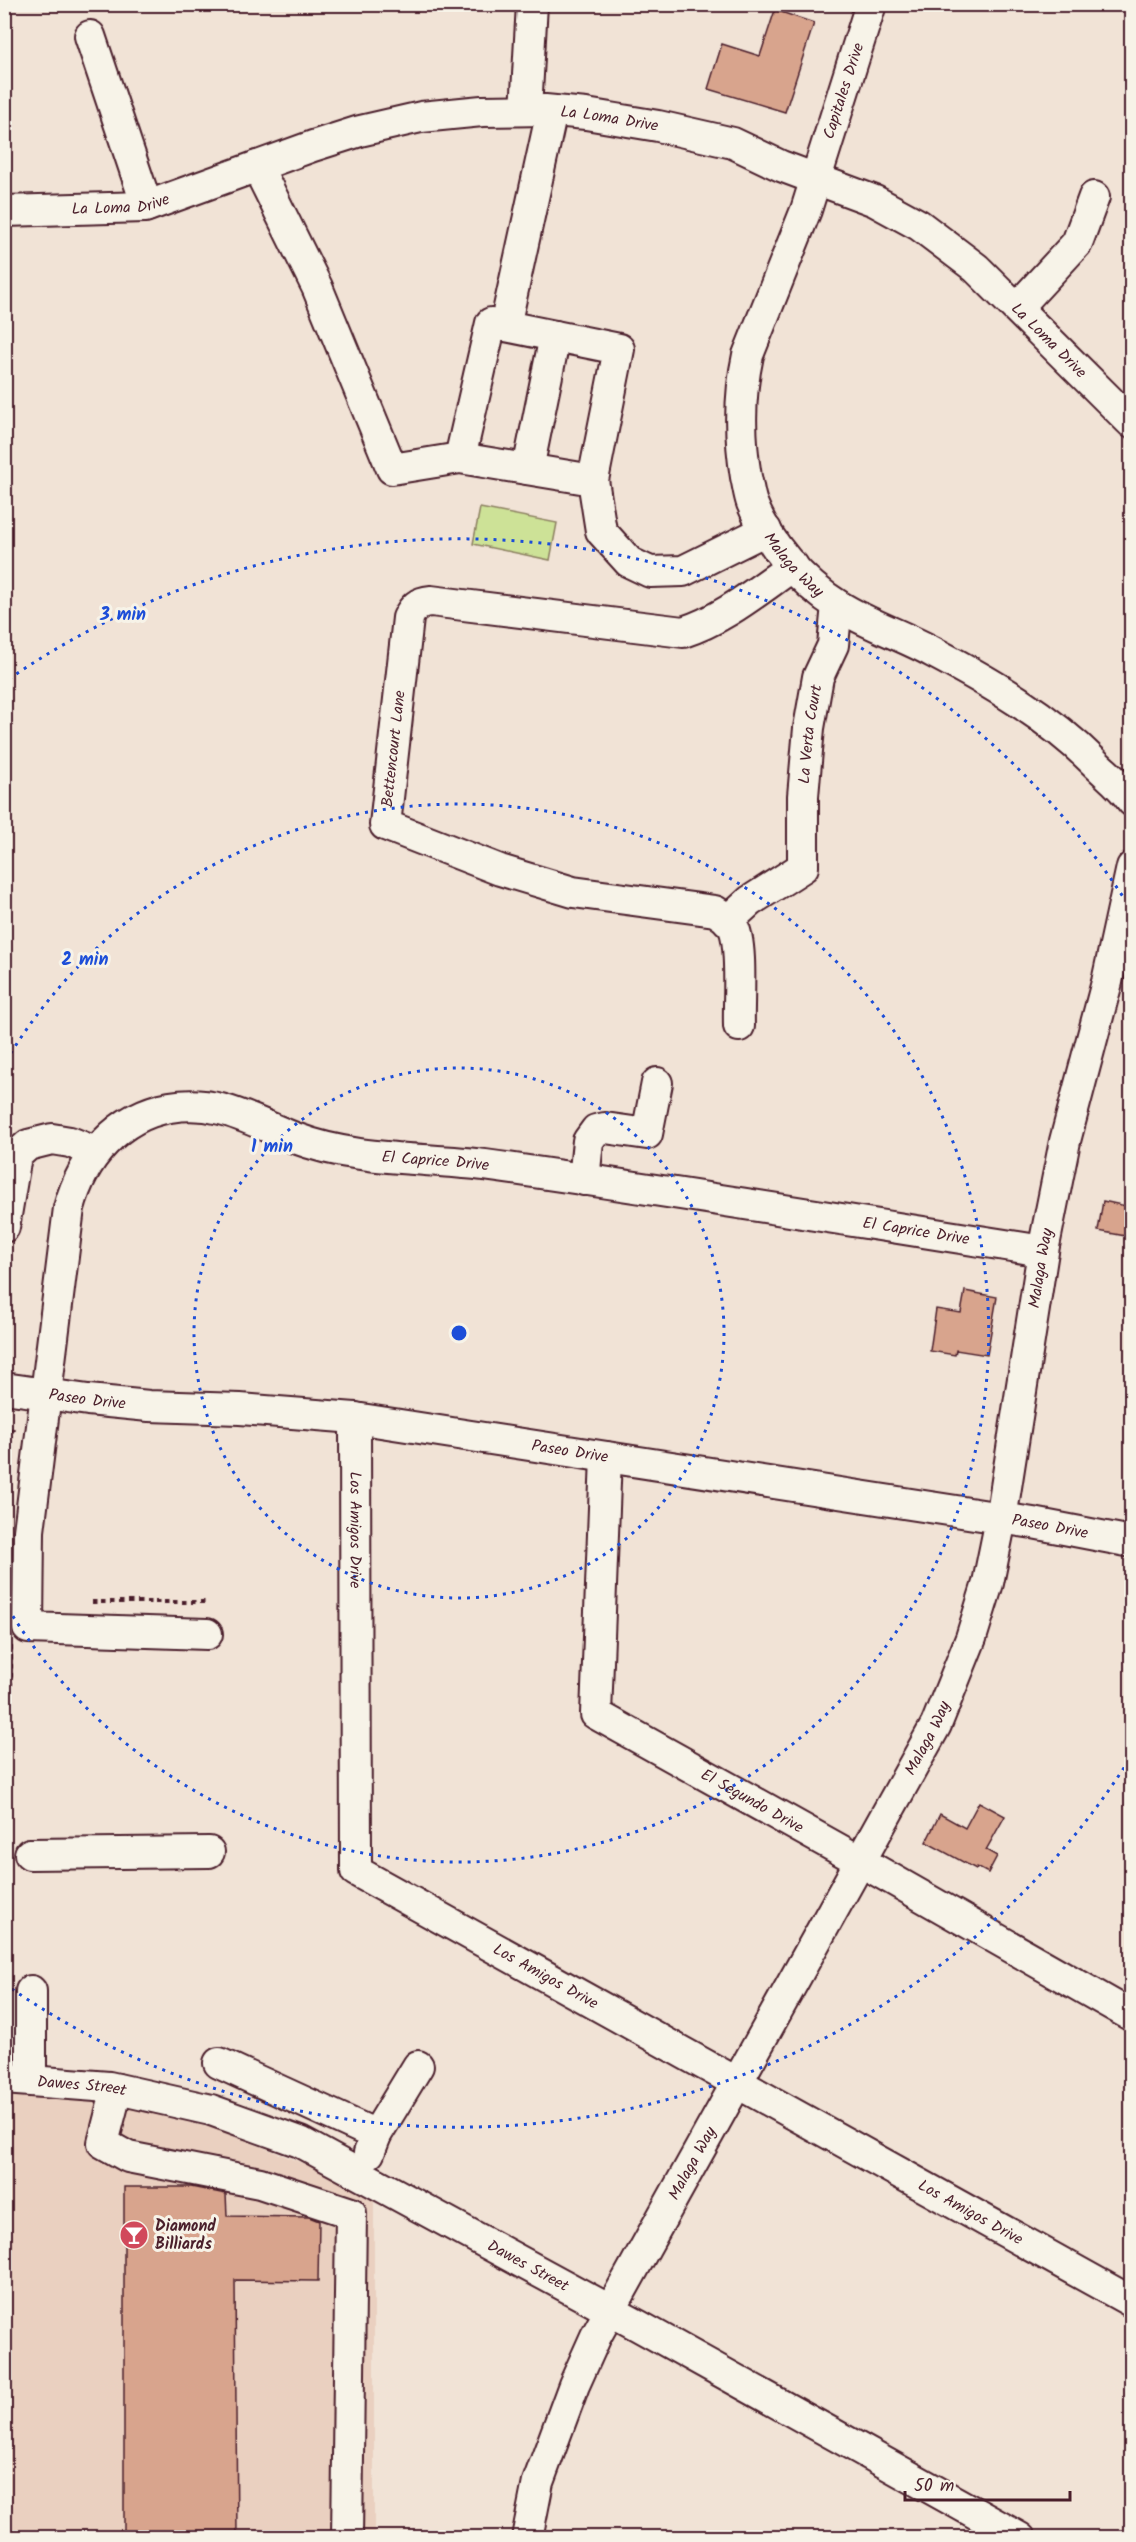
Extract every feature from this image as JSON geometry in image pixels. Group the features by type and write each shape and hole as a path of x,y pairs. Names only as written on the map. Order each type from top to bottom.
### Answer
{"street":[{"path":"505,326 539,110 532,4"},
{"name":"Capitales Drive","path":"816,178 872,4"},
{"path":"90,36 147,206"},
{"name":"La Loma Drive","path":"4,211 147,206 360,131 421,117 482,111 539,110 586,114 658,126 733,143 781,166 875,201 919,225 976,268 1131,423"},
{"path":"257,166 317,287 392,469 460,458 593,480"},
{"name":"Malaga Way","path":"816,178 793,245 757,329 743,378 740,411 744,460 751,502 766,530 793,566 810,584 867,623 930,650 996,687 1077,746 1131,801"},
{"path":"1017,308 1077,243 1094,197"},
{"path":"460,458 491,323 619,349 593,480 601,531 629,562 650,572 682,571 723,553 766,530"},
{"path":"528,469 555,336"},
{"name":"Bettencourt Lane","path":"728,921 715,911 573,892 490,867 385,825 408,618 412,608 422,602 431,601 683,632 722,616 793,566"},
{"name":"La Verta Court","path":"728,921 750,901 802,867 803,796 809,728 818,677 833,645 837,604"},
{"name":"Malaga Way","path":"527,2538 538,2482 596,2336 936,1725 971,1638 988,1583 1001,1519 1043,1251 1065,1141 1119,985 1131,867"},
{"path":"728,921 737,939 739,1026"},
{"path":"584,1180 588,1141 596,1130 605,1128 647,1134 657,1083"},
{"name":"El Caprice Drive","path":"207,1634 28,1628 29,1531 48,1395 69,1208 79,1179 95,1152 130,1122 158,1110 204,1105 234,1111 295,1138 328,1148 361,1154 482,1165 1043,1251"},
{"path":"4,1227 16,1156 28,1145 52,1139 70,1142 95,1152"},
{"name":"Paseo Drive","path":"4,1388 149,1406 250,1409 355,1418 1001,1519 1131,1542"},
{"name":"Los Amigos Drive","path":"355,1418 356,1871 1131,2302"},
{"name":"El Segundo Drive","path":"606,1457 596,1714 1131,2016"},
{"path":"30,1854 209,1852"},
{"path":"18,2080 31,1992"},
{"path":"219,2062 376,2135"},
{"path":"347,2538 351,2213 376,2135 418,2066"},
{"name":"Dawes Street","path":"18,2080 117,2089 211,2110 300,2142 610,2310 1020,2538"},
{"path":"247,2123 265,2084"},
{"path":"117,2089 103,2143 128,2157 260,2183 351,2213"}],"path":[{"path":"82,1602 206,1602"}],"shaded area":[{"path":"4,2090 95,2099 220,2130 312,2167 374,2201 374,2537 5,2537"}],"green space":[{"path":"480,508 557,523 550,560 473,544"}],"building":[{"path":"775,10 814,23 785,112 708,89 722,44 760,56"},
{"path":"1103,1201 1131,1207 1131,1237 1098,1231"},
{"path":"965,1291 997,1297 987,1355 956,1350 955,1355 930,1351 936,1309 961,1313"},
{"path":"979,1802 1005,1816 986,1850 997,1856 988,1873 926,1842 940,1814 965,1828"},
{"path":"124,2187 191,2187 226,2194 227,2216 309,2217 319,2221 318,2281 235,2280 237,2538 124,2538"}],"place":[{"name":"Diamond Billiards","path":"134,2235"}]}
